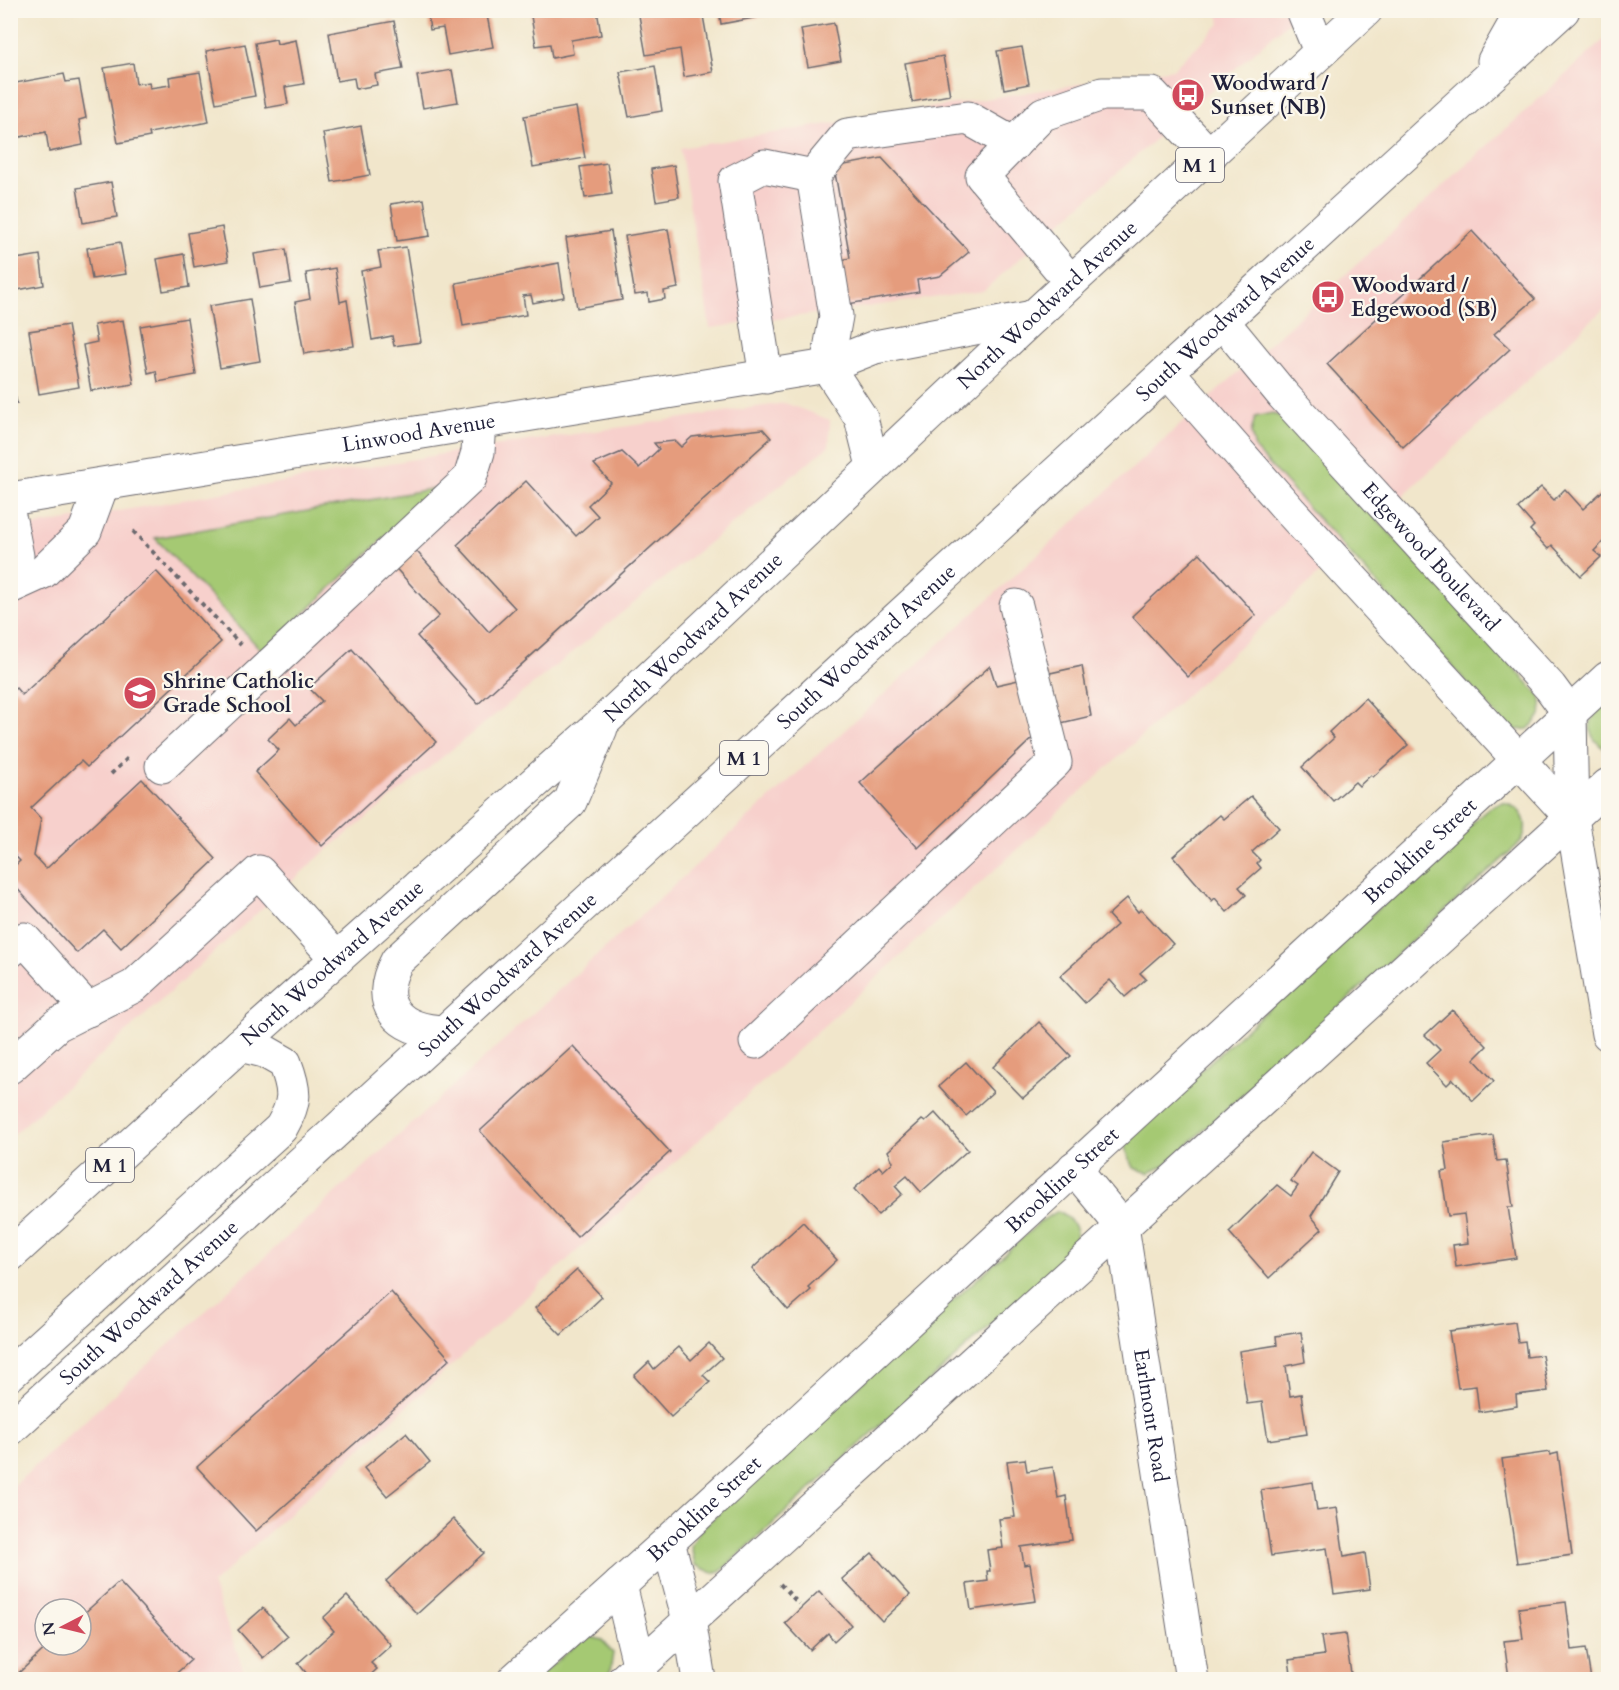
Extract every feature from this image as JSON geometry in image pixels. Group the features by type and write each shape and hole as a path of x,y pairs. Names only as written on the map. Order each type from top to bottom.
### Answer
{"street":[{"path":"1303,10 1320,51"},
{"name":"North Woodward Avenue","path":"10,1255 240,1045 604,721 873,466 1366,10"},
{"path":"1478,88 1523,10"},
{"name":"South Woodward Avenue","path":"10,1429 1563,10"},
{"path":"1071,282 982,176 1043,114 1102,94 1152,94 1210,156"},
{"path":"873,466 861,418 827,366 836,316 813,176 847,135 968,118 1014,144"},
{"path":"766,376 735,181 764,166 813,176"},
{"name":"Linwood Avenue","path":"10,499 827,366 875,347 1033,317"},
{"name":"Edgewood Boulevard","path":"1222,321 1274,385 1550,687 1570,714"},
{"path":"1168,372 1290,511 1572,818"},
{"path":"149,758 470,478 478,452 480,423"},
{"path":"10,587 43,572 85,531 102,485"},
{"path":"10,520 17,556 10,570"},
{"path":"756,1042 1055,762 1016,606"},
{"name":"Brookline Street","path":"514,1680 668,1542 1608,678"},
{"path":"1570,714 1572,818 1608,1034"},
{"path":"444,1032 422,1031 403,1021 393,1011 387,994 388,979 398,961 570,802 604,721"},
{"path":"636,1675 689,1620 1608,785"},
{"path":"10,1067 57,1025 134,986 259,872 337,959"},
{"path":"10,951 24,939 88,1010"},
{"path":"10,1374 281,1128 290,1112 295,1096 285,1063 264,1051 240,1045"},
{"path":"1074,1168 1122,1226"},
{"name":"Earlmont Road","path":"1122,1226 1192,1680"},
{"path":"668,1542 689,1620 699,1680"},
{"path":"620,1585 636,1675"}],"path":[{"path":"133,531 242,644 236,651"},
{"path":"111,774 149,758"},
{"path":"780,1584 800,1604"}],"shaded area":[{"path":"1218,11 1301,11 983,291 710,328 680,148 1173,69 1220,24"},
{"path":"1608,36 1608,305 1306,586 212,1584 247,1679 11,1679 10,1489"},
{"path":"785,403 830,420 829,446 322,854 11,1137 11,530 460,451"}],"green space":[{"path":"1272,413 1284,418 1540,696 1542,707 1540,715 1528,729 1510,730 1255,449 1251,433 1255,417"},
{"path":"437,488 263,652 155,538"},
{"path":"1608,699 1608,751 1599,745 1590,726 1596,713"},
{"path":"1503,802 1516,808 1523,817 1525,829 1521,842 1164,1166 1149,1173 1134,1168 1125,1148 1132,1133 1489,808"},
{"path":"1058,1211 1068,1218 1076,1230 1076,1247 722,1570 713,1573 695,1565 691,1546 700,1530 1041,1221"},
{"path":"592,1637 602,1640 613,1653 610,1672 602,1679 534,1680 583,1639"}],"building":[{"path":"443,10 486,10 493,47 448,55 443,28 430,30 428,16 441,14"},
{"path":"530,10 597,10 601,35 571,40 573,54 552,58 550,44 536,46"},
{"path":"638,10 702,10 713,72 684,77 680,49 646,55"},
{"path":"719,10 786,10 786,12 721,24"},
{"path":"394,21 403,69 375,74 377,85 356,89 354,78 337,81 329,33"},
{"path":"834,23 841,61 808,67 801,29"},
{"path":"276,39 277,44 296,40 304,84 285,87 288,104 266,108 255,43"},
{"path":"245,44 255,96 216,103 206,51"},
{"path":"1022,47 1029,84 1004,89 997,51"},
{"path":"943,56 950,95 912,102 905,63"},
{"path":"133,63 136,84 149,82 150,88 170,85 169,77 200,72 209,122 149,133 150,137 118,143 104,68"},
{"path":"655,66 662,111 629,117 620,72"},
{"path":"452,70 458,102 423,108 417,76"},
{"path":"64,74 66,82 79,80 86,118 79,120 83,145 49,152 46,132 10,139 10,84"},
{"path":"576,107 585,158 533,167 524,116"},
{"path":"361,126 370,175 332,182 323,133"},
{"path":"882,158 969,252 940,276 917,280 919,292 848,304 841,260 850,258 834,167"},
{"path":"607,163 612,194 585,198 580,167"},
{"path":"674,165 679,197 656,201 651,169"},
{"path":"111,182 117,217 83,223 77,188"},
{"path":"424,199 430,236 397,241 391,204"},
{"path":"222,227 228,261 194,267 188,233"},
{"path":"668,229 678,288 664,291 665,299 649,302 648,293 635,295 625,236"},
{"path":"611,231 622,300 577,308 566,238"},
{"path":"1472,231 1535,299 1494,334 1510,349 1403,447 1327,364"},
{"path":"120,242 126,274 92,279 87,248"},
{"path":"406,247 421,342 394,346 392,336 372,340 361,271 381,267 378,251"},
{"path":"286,249 291,283 260,288 254,254"},
{"path":"184,254 189,287 163,291 157,259"},
{"path":"40,255 44,285 12,291 10,260"},
{"path":"559,263 564,297 533,303 531,295 523,296 526,315 463,326 456,283"},
{"path":"335,268 340,302 347,300 354,346 304,354 295,302 310,299 306,273"},
{"path":"250,299 260,361 220,368 209,306"},
{"path":"187,318 196,375 158,382 156,371 148,373 140,326"},
{"path":"123,320 134,384 91,391 83,345 97,342 94,325"},
{"path":"68,325 79,387 39,394 29,331"},
{"path":"10,373 17,403 10,404"},
{"path":"763,429 771,438 478,704 417,636 439,616 391,563 411,545 489,632 515,608 457,545 526,481 576,536 598,516 588,505 611,483 594,464 622,452 639,468 659,449 654,443 675,441 681,447 692,437"},
{"path":"1608,486 1608,544 1605,540 1594,551 1601,557 1581,576 1552,545 1548,549 1530,530 1534,526 1518,508 1541,487 1554,500 1565,489 1583,509"},
{"path":"1200,553 1256,615 1188,677 1132,616"},
{"path":"156,571 221,642 87,767 81,761 31,808 41,819 34,856 46,869 142,779 216,859 121,948 103,929 77,953 10,881 10,870 20,861 10,850 10,693 16,688 22,695"},
{"path":"352,649 436,742 322,846 255,772 279,750 268,739 290,718 296,725 322,701 309,688"},
{"path":"990,666 996,685 1082,666 1091,716 1044,727 918,848 860,783"},
{"path":"1365,698 1408,745 1373,777 1371,775 1359,786 1355,782 1333,801 1302,767 1334,738 1329,732"},
{"path":"1251,796 1279,828 1252,852 1260,860 1257,863 1261,868 1239,887 1246,895 1227,912 1215,898 1212,901 1173,856 1220,815 1224,819"},
{"path":"1127,898 1138,912 1141,909 1173,944 1140,973 1146,979 1125,997 1110,980 1085,1003 1060,976 1117,925 1108,915"},
{"path":"1452,1010 1487,1046 1474,1059 1494,1081 1473,1101 1453,1079 1447,1085 1426,1063 1440,1050 1425,1035"},
{"path":"1039,1022 1071,1056 1023,1098 993,1067"},
{"path":"573,1046 670,1152 577,1237 480,1131"},
{"path":"966,1062 993,1092 966,1116 939,1086"},
{"path":"935,1113 968,1150 921,1192 907,1176 895,1186 902,1194 878,1215 854,1189 879,1166 883,1171 893,1162 888,1151 922,1120 925,1122"},
{"path":"1493,1135 1497,1161 1506,1160 1513,1207 1508,1207 1516,1258 1456,1267 1453,1245 1468,1243 1464,1214 1448,1216 1441,1171 1448,1170 1444,1142"},
{"path":"1311,1152 1338,1172 1311,1216 1322,1229 1269,1278 1229,1232 1277,1185 1291,1196 1298,1186 1291,1181"},
{"path":"803,1222 837,1260 808,1287 811,1290 788,1310 752,1269"},
{"path":"577,1270 602,1297 561,1335 535,1308"},
{"path":"391,1292 450,1359 256,1531 197,1467"},
{"path":"1515,1322 1518,1342 1525,1341 1527,1357 1542,1355 1548,1391 1516,1395 1517,1406 1479,1412 1476,1386 1458,1388 1449,1331"},
{"path":"1301,1332 1305,1362 1286,1366 1290,1396 1301,1394 1307,1434 1268,1440 1262,1402 1247,1404 1239,1351 1277,1345 1276,1336"},
{"path":"709,1343 722,1358 703,1375 710,1382 671,1417 634,1376 649,1362 654,1369 679,1347 691,1360"},
{"path":"406,1433 430,1462 387,1496 364,1468"},
{"path":"1550,1452 1550,1455 1558,1453 1572,1555 1517,1563 1502,1459"},
{"path":"1025,1459 1027,1471 1053,1467 1058,1498 1066,1496 1072,1540 1021,1547 1024,1565 1030,1564 1036,1601 971,1610 967,1584 988,1581 987,1571 990,1571 987,1550 1003,1548 999,1519 1015,1517 1007,1461"},
{"path":"1313,1482 1317,1511 1337,1508 1344,1557 1365,1553 1370,1589 1334,1594 1327,1548 1271,1556 1261,1490"},
{"path":"453,1519 484,1553 417,1614 386,1581"},
{"path":"872,1553 910,1595 882,1621 842,1579"},
{"path":"119,1582 191,1660 169,1680 11,1680 36,1657 93,1657 93,1605"},
{"path":"819,1591 851,1625 834,1641 828,1633 810,1650 785,1623"},
{"path":"347,1596 391,1645 371,1663 377,1669 365,1680 312,1680 298,1663 334,1631 323,1618"},
{"path":"1566,1602 1572,1650 1586,1648 1591,1680 1531,1680 1530,1675 1509,1678 1504,1641 1523,1639 1519,1608"},
{"path":"263,1608 288,1636 263,1658 238,1630"},
{"path":"1345,1634 1352,1680 1292,1680 1289,1660 1324,1655 1321,1637"}],"place":[{"name":"Woodward / Sunset (NB)","path":"1188,95"},
{"name":"Woodward / Edgewood (SB)","path":"1328,297"},
{"name":"Shrine Catholic Grade School","path":"140,693"}]}
